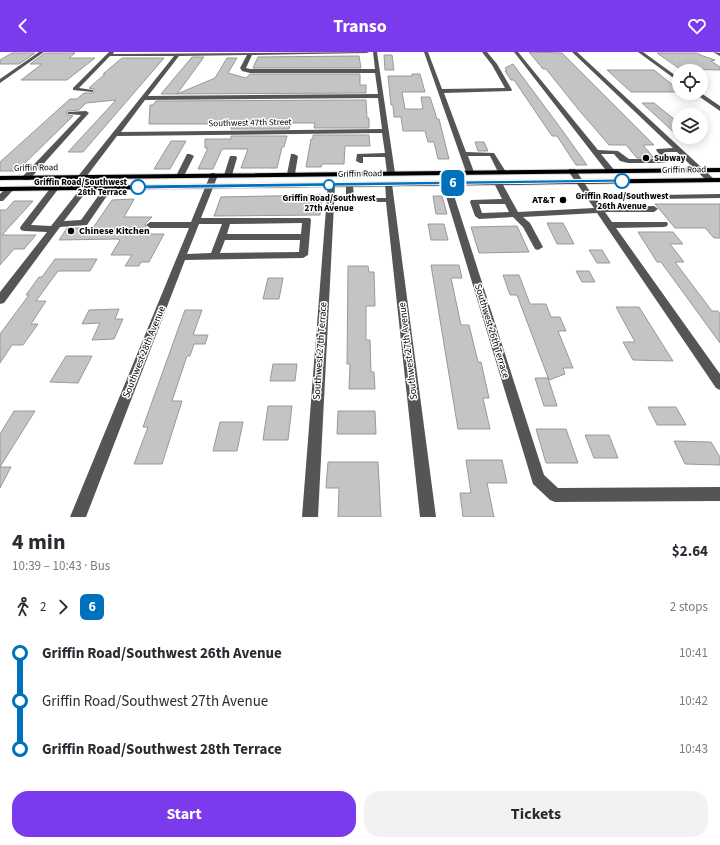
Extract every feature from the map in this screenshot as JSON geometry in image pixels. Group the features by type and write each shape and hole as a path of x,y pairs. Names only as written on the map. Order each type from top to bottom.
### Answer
{"main road":[{"name":"Griffin Road","path":"0,189 359,184 419,173 720,170"},
{"path":"359,184 419,173"},
{"name":"Griffin Road","path":"0,178 291,174 446,183 720,180"}],"street":[{"path":"0,81 42,52"},
{"path":"91,91 76,89 110,54 367,52"},
{"name":"Southwest 27th Avenue","path":"375,52 388,155 390,200 428,517"},
{"path":"426,52 470,172"},
{"path":"440,91 509,90 494,64 484,52"},
{"path":"516,52 610,171"},
{"path":"574,52 700,170 720,192"},
{"path":"640,52 672,75"},
{"path":"715,52 720,55"},
{"path":"250,53 243,68 244,70 377,71"},
{"path":"0,300 85,188 82,177 178,54"},
{"path":"144,98 380,96"},
{"path":"707,100 720,109"},
{"path":"26,178 86,113 70,113"},
{"name":"Southwest 47th Street","path":"116,134 384,130"},
{"path":"596,152 616,152 623,159 628,161 666,161 668,159 659,150 678,150"},
{"path":"464,154 492,154 502,172"},
{"path":"360,161 359,155 388,155"},
{"path":"180,176 190,156"},
{"path":"291,174 294,156"},
{"path":"228,175 233,158"},
{"path":"572,171 720,384"},
{"name":"Southwest 28th Avenue","path":"78,517 214,175"},
{"name":"Southwest 26th Terrace","path":"446,183 538,478 555,495 720,494"},
{"path":"498,183 515,215 527,225 538,247"},
{"path":"349,184 350,200 390,200"},
{"name":"Southwest 27th Terrace","path":"310,517 331,185"},
{"path":"55,188 24,228 84,223 109,188"},
{"path":"0,199 10,189"},
{"path":"591,198 720,196"},
{"path":"508,201 474,202 479,216 654,209"},
{"path":"150,225 227,221 307,220 303,255 182,257"},
{"path":"214,257 227,221"},
{"path":"610,225 664,224"},
{"path":"221,238 305,237"}],"building":[{"path":"529,52 562,53 654,145 643,145 654,158 637,158 626,145 609,145 546,69 543,69"},
{"path":"12,53 35,53 19,64 0,64 0,60"},
{"path":"45,53 75,53 69,58 95,58 67,80 21,80 42,64 30,64"},
{"path":"657,53 697,53 715,60 711,61 720,67 720,70 708,70 708,64 673,64"},
{"path":"384,55 392,55 394,70 385,70"},
{"path":"359,56 361,68 253,68 258,57"},
{"path":"192,57 204,57 177,94 161,94"},
{"path":"122,58 164,58 83,152 68,152 116,100 86,103 79,110 67,111 67,115 73,116 17,171 0,171 0,162 70,99 77,99 84,93 94,93 94,89 89,88"},
{"path":"227,58 237,58 228,73 246,78 250,74 360,74 360,85 366,85 366,93 177,94 215,78"},
{"path":"513,64 587,165 576,165 557,136 552,136 514,80 511,80 505,71 507,71 505,68"},
{"path":"607,70 654,70 672,84 672,92 631,92"},
{"path":"412,74 420,74 425,92 402,92 405,109 423,109 421,97 430,97 437,119 439,119 449,159 438,159 434,142 428,142 425,131 403,131 401,117 394,117 393,105 391,105 388,76 412,76"},
{"path":"366,100 369,128 314,128 315,123 290,123 289,129 231,129 231,124 149,124 150,105 153,105 156,101"},
{"path":"642,103 654,103 672,117 672,131"},
{"path":"313,135 369,135 370,146 345,146 344,164 322,164 321,167 306,167"},
{"path":"231,136 287,136 284,147 282,147 277,168 241,168 248,149 222,149 213,169 198,169 208,148 205,148 205,139 231,139"},
{"path":"171,141 186,141 170,169 154,169"},
{"path":"475,142 484,142 488,151 478,151"},
{"path":"322,195 320,215 214,216 221,197"},
{"path":"433,196 442,196 447,214 436,214"},
{"path":"134,199 124,217 152,217 145,224 146,227 142,234 164,234 149,262 141,262 139,266 125,266 132,255 111,255 120,240 117,239 59,240 67,228 93,228 112,200"},
{"path":"14,201 33,201 2,235 36,235 24,249 14,249 0,265 0,210 6,210"},
{"path":"655,204 720,204 720,238 714,238 705,228 675,228"},
{"path":"547,223 563,223 574,244 557,244"},
{"path":"428,224 444,224 448,240 431,240"},
{"path":"517,226 529,252 479,253 471,227"},
{"path":"638,232 673,232 683,244 670,244 684,262 675,262 712,311 718,311 720,314 720,343 661,262 657,262"},
{"path":"589,250 602,250 610,263 597,263"},
{"path":"55,259 97,259 90,271 58,271 36,301 46,301 31,324 38,324 23,345 12,345 0,363 0,334 29,295 26,295 39,277 42,277"},
{"path":"431,265 459,265 462,278 451,278 461,325 469,325 478,362 481,362 489,398 483,398 490,429 458,429"},
{"path":"348,266 368,266 369,272 374,272 375,306 366,306 366,340 370,340 371,372 374,372 375,389 349,389 350,364 347,364"},
{"path":"576,271 589,271 595,282 582,282"},
{"path":"503,275 519,275 530,304 546,304 551,317 560,317 566,331 558,331 573,368 563,368 565,374 549,380 517,295 510,295"},
{"path":"268,278 283,278 279,299 263,299"},
{"path":"616,307 639,307 673,361 633,360 623,342 635,342"},
{"path":"119,309 115,319 123,319 114,339 92,340 100,323 82,324 89,310"},
{"path":"185,310 202,310 193,335 208,335 205,344 194,344 190,356 187,356 172,401 182,401 162,464 134,464 148,427 143,427"},
{"path":"66,356 92,356 78,383 50,382"},
{"path":"273,364 297,364 295,381 270,381"},
{"path":"535,378 548,378 557,406 544,406"},
{"path":"268,406 292,406 288,440 263,440"},
{"path":"648,407 676,407 686,425 657,425"},
{"path":"14,411 35,411 0,467 0,434"},
{"path":"338,411 375,411 376,434 337,434"},
{"path":"220,422 243,422 237,451 213,451"},
{"path":"536,429 566,429 578,463 546,463"},
{"path":"585,435 609,435 618,458 594,458"},
{"path":"674,441 711,442 720,457 720,465 685,464"},
{"path":"466,460 502,460 507,483 487,483 494,517 463,517 460,493 471,493"},
{"path":"328,462 378,462 381,517 338,517 339,488 326,488"},
{"path":"0,467 11,467 0,488"}],"bus line":[{"name":"6","path":"138,187 622,181"}],"place":[{"name":"Subway","path":"646,158"},
{"name":"Griffin Road/Southwest 26th Avenue","path":"622,181"},
{"name":"Griffin Road/Southwest 27th Avenue","path":"329,185"},
{"name":"Griffin Road/Southwest 28th Terrace","path":"138,187"},
{"name":"AT&T","path":"563,200"},
{"name":"Chinese Kitchen","path":"71,231"}]}
